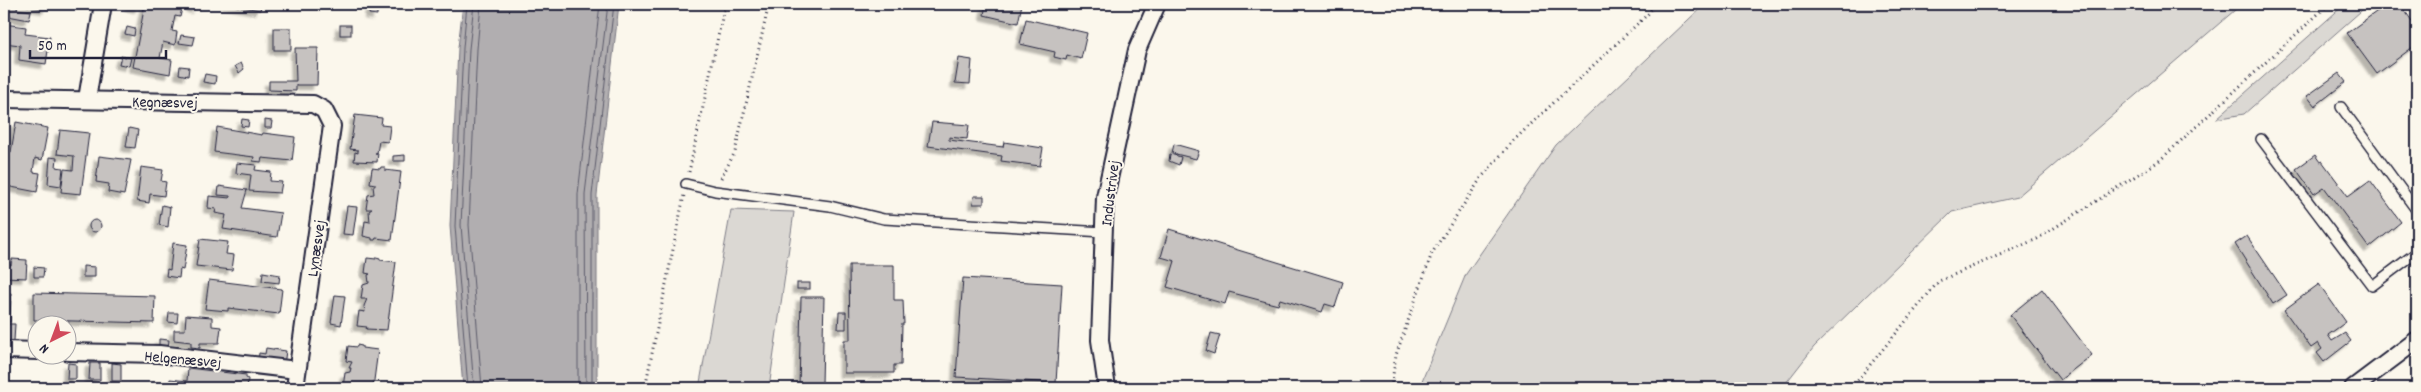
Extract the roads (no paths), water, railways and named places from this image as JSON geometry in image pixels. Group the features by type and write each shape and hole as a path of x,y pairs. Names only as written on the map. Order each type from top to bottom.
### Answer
{"street":[{"path":"87,99 103,4"},
{"name":"Industrivej","path":"1107,388 1100,340 1105,197 1137,50 1157,4"},
{"name":"Kegnæsvej","path":"4,99 313,104 324,110"},
{"name":"Lynæsvej","path":"295,388 332,126 324,110"},
{"path":"2353,388 2417,340"},
{"path":"4,350 28,351"},
{"name":"Helgenæsvej","path":"78,352 159,354 297,370"}],"lane":[{"path":"2341,107 2417,211"},
{"path":"2261,139 2372,286 2417,252"},
{"path":"686,184 715,191 830,206 884,219 1104,232"}],"water":[{"path":"463,4 619,4 597,195 597,388 463,388 450,226 458,48"}]}
